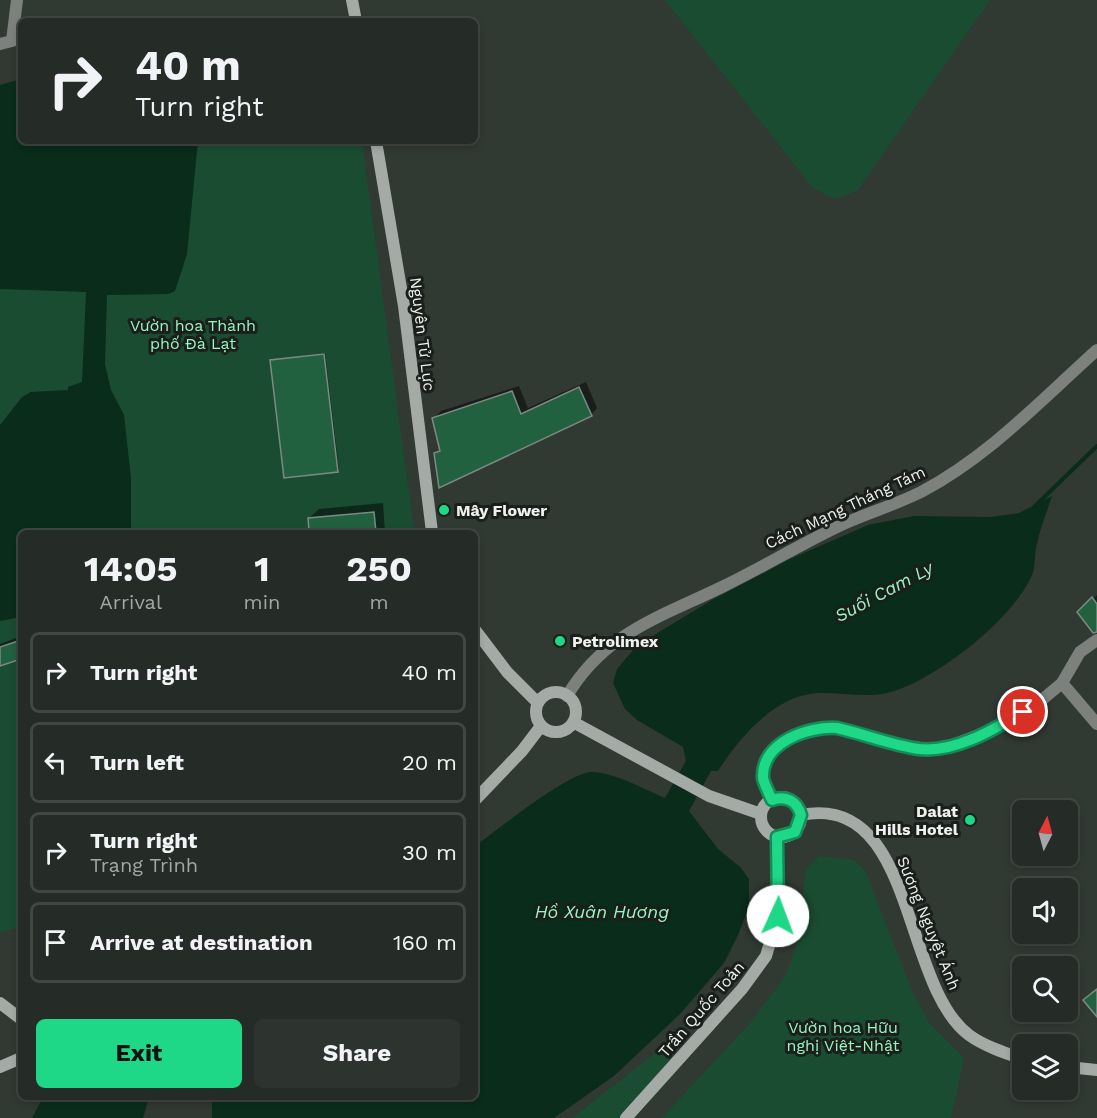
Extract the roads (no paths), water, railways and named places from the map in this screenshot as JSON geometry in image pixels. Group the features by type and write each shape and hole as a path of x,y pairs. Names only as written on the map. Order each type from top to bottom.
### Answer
{"main road":[{"path":"352,0 355,18"},
{"name":"Nguyên Tử Lực","path":"377,144 404,306 432,530"},
{"path":"478,635 507,672 538,703"},
{"path":"552,693 567,696 576,710 573,722 558,732 541,726 536,715 538,703 552,693"},
{"path":"573,722 710,796 735,807 761,814"},
{"path":"478,797 522,751 541,726"},
{"path":"783,798 793,801 801,815 795,832 777,837 767,831 761,814 772,800 783,798"},
{"name":"Sương Nguyệt Ánh","path":"801,815 821,813 841,816 868,832 886,859 929,971 948,1011 969,1035 1012,1056"},
{"name":"Trần Quốc Toản","path":"626,1118 742,989 766,956 778,916 777,837"},
{"path":"0,1003 18,1017"},
{"path":"0,1067 18,1059"},
{"path":"1078,1068 1097,1070"}],"street":[{"path":"0,44 12,41 17,0"},
{"name":"Cách Mạng Tháng Tám","path":"567,696 588,665 615,641 638,626 724,586 843,524 920,493 980,456 1097,350"},
{"path":"772,800 763,778 770,753 780,744 813,729 837,728 919,749 947,747 994,729 1037,704 1062,683 1074,660 1097,640"},
{"path":"1062,683 1097,724"}],"water":[{"path":"18,80 18,144 198,144 187,254 175,291 169,294 107,295 105,364 111,390 124,415 131,478 131,530 18,530 18,618 0,621 0,425 22,397 31,392 68,390 68,387 82,382 86,292 0,289 0,85"},
{"name":"Hồ Xuân Hương","path":"1052,496 1038,538 1032,575 1008,611 970,647 926,676 906,687 887,693 870,695 818,693 787,701 760,720 748,732 718,771 711,771 689,811 718,849 740,867 749,879 749,907 724,963 681,1013 614,1076 554,1118 212,1118 212,1100 478,1100 478,844 551,791 582,774 592,772 610,775 665,798 686,761 683,747 637,720 625,709 613,683 617,669 634,649 712,600 788,560 868,525 914,516 990,517 1019,513"},
{"path":"41,1100 148,1100 143,1118 32,1118"}],"waterway":[{"name":"Suối Cam Ly","path":"1035,506 1097,446"}],"place":[{"name":"Mây Flower","path":"444,510"},
{"name":"Petrolimex","path":"560,641"},
{"name":"Dalat Hills Hotel","path":"970,820"}],"park label":[{"name":"Vườn hoa Thành phố Đà Lạt","path":"193,334"},
{"name":"Vườn hoa Hữu nghị Việt-Nhật","path":"843,1036"}]}
